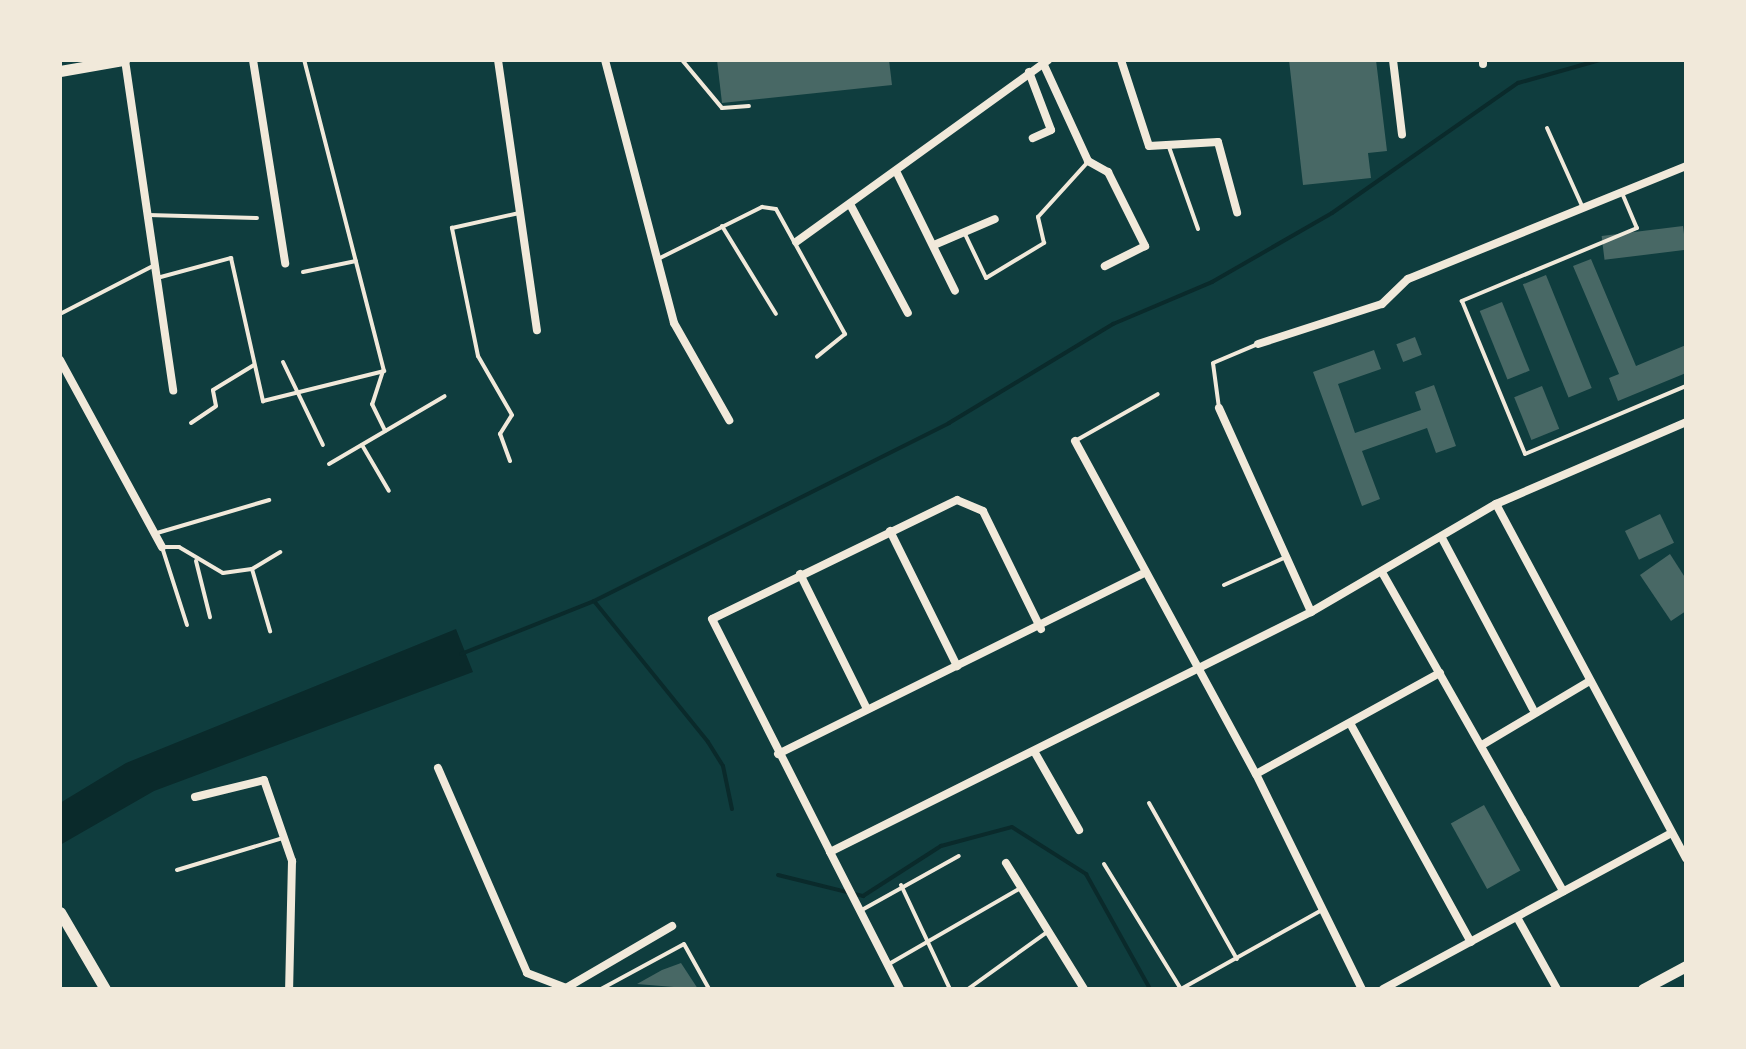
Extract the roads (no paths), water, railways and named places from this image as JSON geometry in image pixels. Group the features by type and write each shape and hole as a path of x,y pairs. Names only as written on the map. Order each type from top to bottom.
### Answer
{"street":[{"path":"60,71 125,60 173,391"},
{"path":"253,60 285,263"},
{"path":"498,60 537,330"},
{"path":"605,60 660,258 674,323 729,420"},
{"path":"1121,60 1149,146 1218,142 1237,212"},
{"path":"1393,60 1402,134"},
{"path":"796,242 897,173 1045,61 1088,161 1108,172 1145,246 1105,266"},
{"path":"1029,72 1051,130 1033,138"},
{"path":"1258,344 1382,304 1408,279 1686,166"},
{"path":"897,173 955,291"},
{"path":"851,206 908,313"},
{"path":"934,245 995,219"},
{"path":"60,360 162,547"},
{"path":"1219,408 1311,612"},
{"path":"830,852 1311,612 1443,540 1496,504 1686,422"},
{"path":"1075,441 1196,672 1256,774 1320,911 1362,989"},
{"path":"900,989 712,619 957,500 983,511 1041,629"},
{"path":"1496,504 1686,858"},
{"path":"890,531 957,666"},
{"path":"1443,540 1533,709"},
{"path":"800,574 867,709"},
{"path":"778,754 957,666 1041,629 1143,574"},
{"path":"1383,574 1563,891"},
{"path":"1256,774 1351,725 1440,673"},
{"path":"1482,745 1533,709 1590,681"},
{"path":"1351,725 1471,942"},
{"path":"1034,751 1079,830"},
{"path":"438,768 527,973 564,988 672,926"},
{"path":"195,797 264,780 285,838 296,912 289,989"},
{"path":"1383,989 1518,919 1563,891 1672,833"},
{"path":"1006,863 1019,889 1084,989"},
{"path":"60,912 105,989"},
{"path":"1518,919 1557,989"},
{"path":"1643,989 1686,966"}],"lane":[{"path":"304,60 384,371 372,404 385,431"},
{"path":"682,60 722,108 749,106"},
{"path":"1547,128 1582,206"},
{"path":"1168,145 1198,229"},
{"path":"964,232 986,278 1044,243 1038,217 1088,161"},
{"path":"1621,190 1637,228 1462,301 1525,454 1686,386"},
{"path":"660,258 722,226 770,207 796,242 845,334 817,357"},
{"path":"510,461 500,434 512,415 478,356 452,228 519,213"},
{"path":"148,215 257,218"},
{"path":"722,226 776,314"},
{"path":"157,278 231,258 263,401 384,371"},
{"path":"303,272 356,261"},
{"path":"60,314 156,265"},
{"path":"1219,408 1213,363 1258,344"},
{"path":"283,362 294,393 323,445"},
{"path":"191,423 216,406 213,390 254,365"},
{"path":"1075,441 1158,394"},
{"path":"329,464 445,396"},
{"path":"362,445 389,491"},
{"path":"155,534 269,500"},
{"path":"187,625 162,547 179,547 196,561 223,573 252,569 280,552"},
{"path":"1224,585 1286,557"},
{"path":"196,561 210,617"},
{"path":"252,569 270,631"},
{"path":"1149,803 1237,959"},
{"path":"177,870 285,838"},
{"path":"860,911 901,885 959,856"},
{"path":"1104,864 1181,989 1320,911"},
{"path":"901,885 950,989"},
{"path":"888,965 1019,889"},
{"path":"968,989 1047,932"},
{"path":"601,989 684,944 709,989"}],"water":[{"path":"456,629 473,672 154,791 60,845 60,803 126,763"}],"waterway":[{"path":"461,654 594,601 949,423 1113,324 1212,282 1332,213 1518,83 1600,60"},
{"path":"594,601 708,742 723,766 732,809"},
{"path":"778,875 863,896 941,846 1012,827 1086,874 1150,989"}]}
